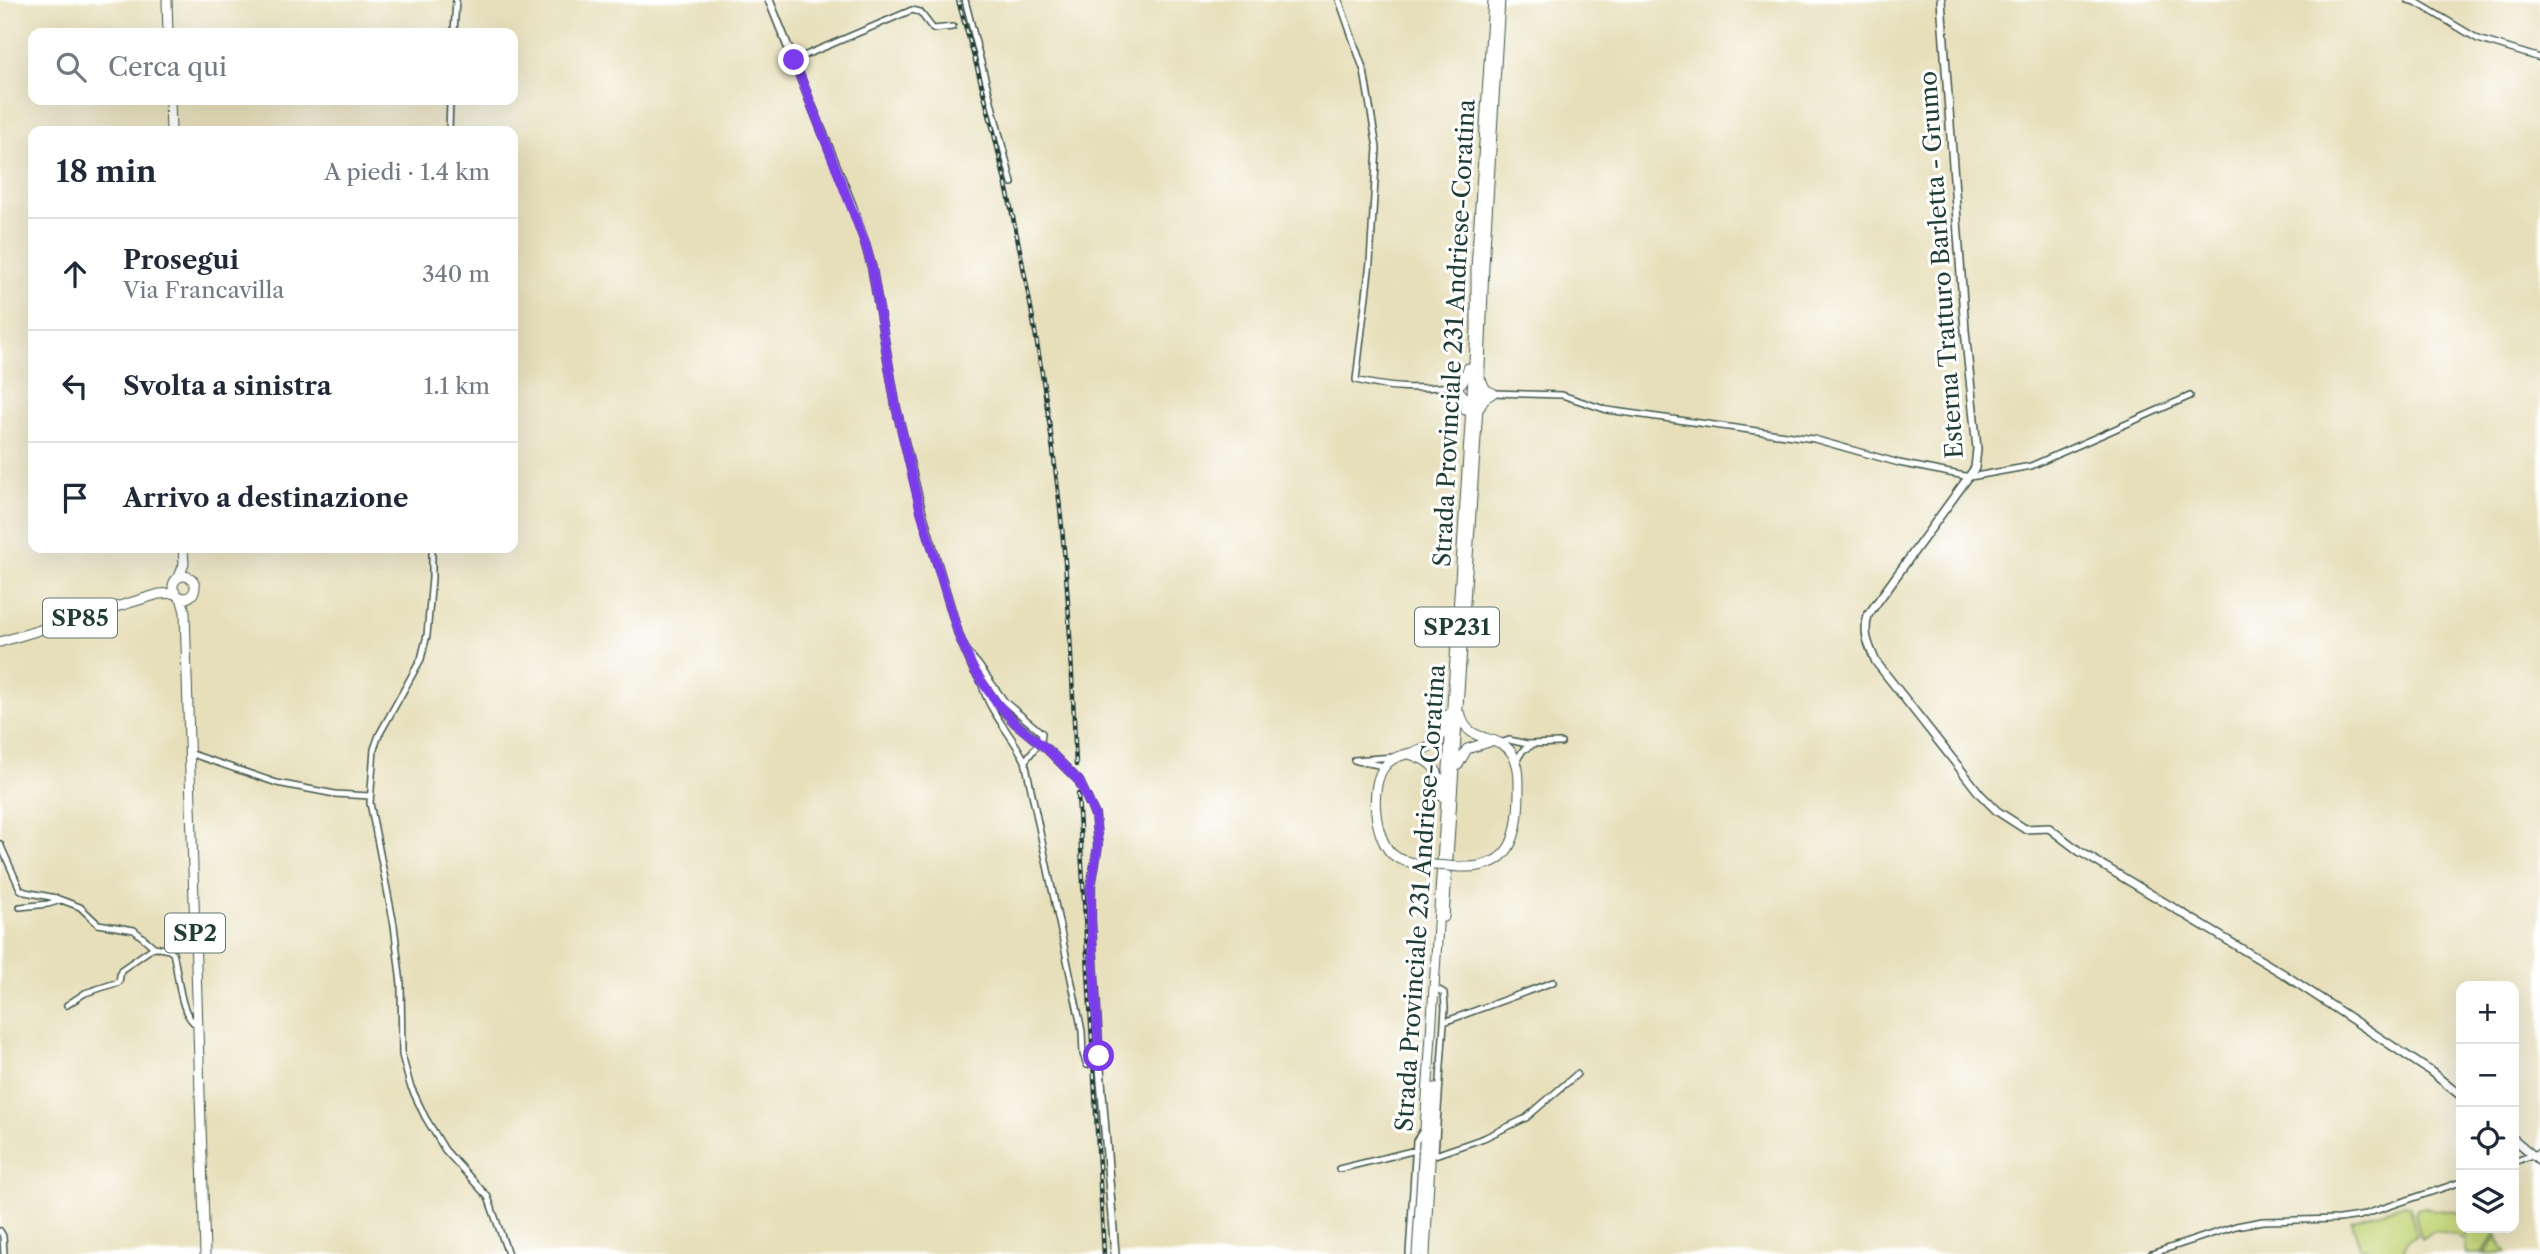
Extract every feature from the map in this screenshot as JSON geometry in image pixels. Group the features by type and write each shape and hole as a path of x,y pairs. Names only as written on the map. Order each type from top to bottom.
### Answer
{"main road":[{"path":"167,0 168,28"},
{"name":"Strada Provinciale 231 Andriese-Coratina","path":"1427,1254 1439,990 1475,464 1479,328 1476,269 1493,0"},
{"name":"Strada Provinciale 231 Andriese-Coratina","path":"1417,1254 1500,0"},
{"path":"170,105 171,126"},
{"path":"1466,484 1463,465 1466,402 1455,386 1463,382 1468,373 1471,335 1479,328"},
{"path":"1479,328 1482,383 1486,390 1493,393"},
{"path":"1475,464 1480,406 1484,399 1493,393"},
{"path":"182,595 183,553"},
{"path":"181,579 195,586 182,595"},
{"name":"SP85","path":"0,642 159,594 181,579"},
{"name":"SP85","path":"159,594 182,595"},
{"name":"SP2","path":"182,595 185,612 205,1254"},
{"path":"1451,712 1447,716 1441,736 1432,746 1394,757 1384,766 1375,801 1376,818 1384,844 1399,859 1461,867 1485,865 1497,860 1515,838 1519,780 1516,762 1510,751 1496,742 1481,738 1465,726 1460,714 1460,688"},
{"path":"1455,773 1466,750 1496,742"},
{"path":"1407,753 1426,759 1438,774 1444,835"}],"street":[{"path":"454,28 456,0"},
{"path":"769,0 865,243 872,268 896,407 920,509 959,636 1025,761 1087,1065"},
{"path":"965,0 1012,183"},
{"path":"1339,0 1364,71 1377,148 1370,262 1356,380 1404,388 1455,386"},
{"name":"Esterna Tratturo Barletta - Grumo","path":"1941,0 1965,330 1977,449 1975,468 1970,477 1868,615 1864,631 1876,662 1980,794 1997,811 2025,830 2049,828 2079,852 2282,972 2430,1071 2456,1093"},
{"path":"2408,0 2416,2 2478,39 2540,58"},
{"path":"794,60 912,9 920,12 933,29 953,27"},
{"path":"449,126 450,105"},
{"path":"1493,393 1562,395 1607,410 1814,439 1899,463 1970,477 2031,466 2190,396"},
{"path":"432,553 427,635 421,659 374,748 370,796 372,816 394,925 401,984 402,1055 410,1086 445,1150 488,1197 508,1254"},
{"path":"965,651 978,664 1005,702 1042,733 1041,742"},
{"path":"993,704 1048,750 1079,781 1095,815 1098,846 1091,900 1099,1056 1115,1254"},
{"path":"1496,742 1509,740 1530,744 1561,743"},
{"path":"1510,751 1520,742"},
{"path":"1510,751 1530,744"},
{"path":"1516,762 1530,744"},
{"path":"1025,761 1035,748"},
{"path":"189,752 277,783 335,794 370,796"},
{"path":"1368,761 1394,757"},
{"path":"1368,761 1384,766"},
{"path":"1368,761 1378,784"},
{"path":"0,844 20,889 80,907 98,924 134,930 154,947 173,953 185,1012 197,1026"},
{"path":"20,907 61,900"},
{"path":"67,1005 85,993 119,982 121,970 154,947"},
{"path":"1444,1022 1553,982"},
{"path":"1427,1254 1444,1022 1445,997 1439,990"},
{"path":"1435,1155 1485,1138 1527,1118 1577,1074"},
{"path":"1409,1254 1416,1141 1426,1124"},
{"path":"2519,1142 2536,1154 2540,1161"},
{"path":"1339,1169 1416,1150"},
{"path":"2519,1161 2536,1154"},
{"path":"2151,1254 2236,1226 2263,1221 2360,1216 2456,1184"},
{"path":"0,1231 4,1254"}],"green space":[{"path":"2405,1204 2410,1207 2416,1236 2408,1239 2402,1254 2385,1254 2360,1247 2352,1221"},
{"path":"2417,1209 2456,1212 2456,1233 2465,1233 2462,1240 2457,1235 2435,1230 2422,1239 2415,1212"},
{"path":"2467,1233 2496,1233 2482,1254 2467,1254 2465,1241"},
{"path":"2497,1236 2506,1252 2485,1254"}],"railway":[{"path":"958,0 1006,185 1042,373 1062,532 1076,765"},
{"path":"1078,794 1104,1254"}],"route":[{"path":"794,60 865,243 872,268 878,316 896,407 920,509 959,636 974,670 995,701 1015,723 1048,750 1079,781 1095,815 1098,846 1091,887 1091,919 1099,1056"}]}
